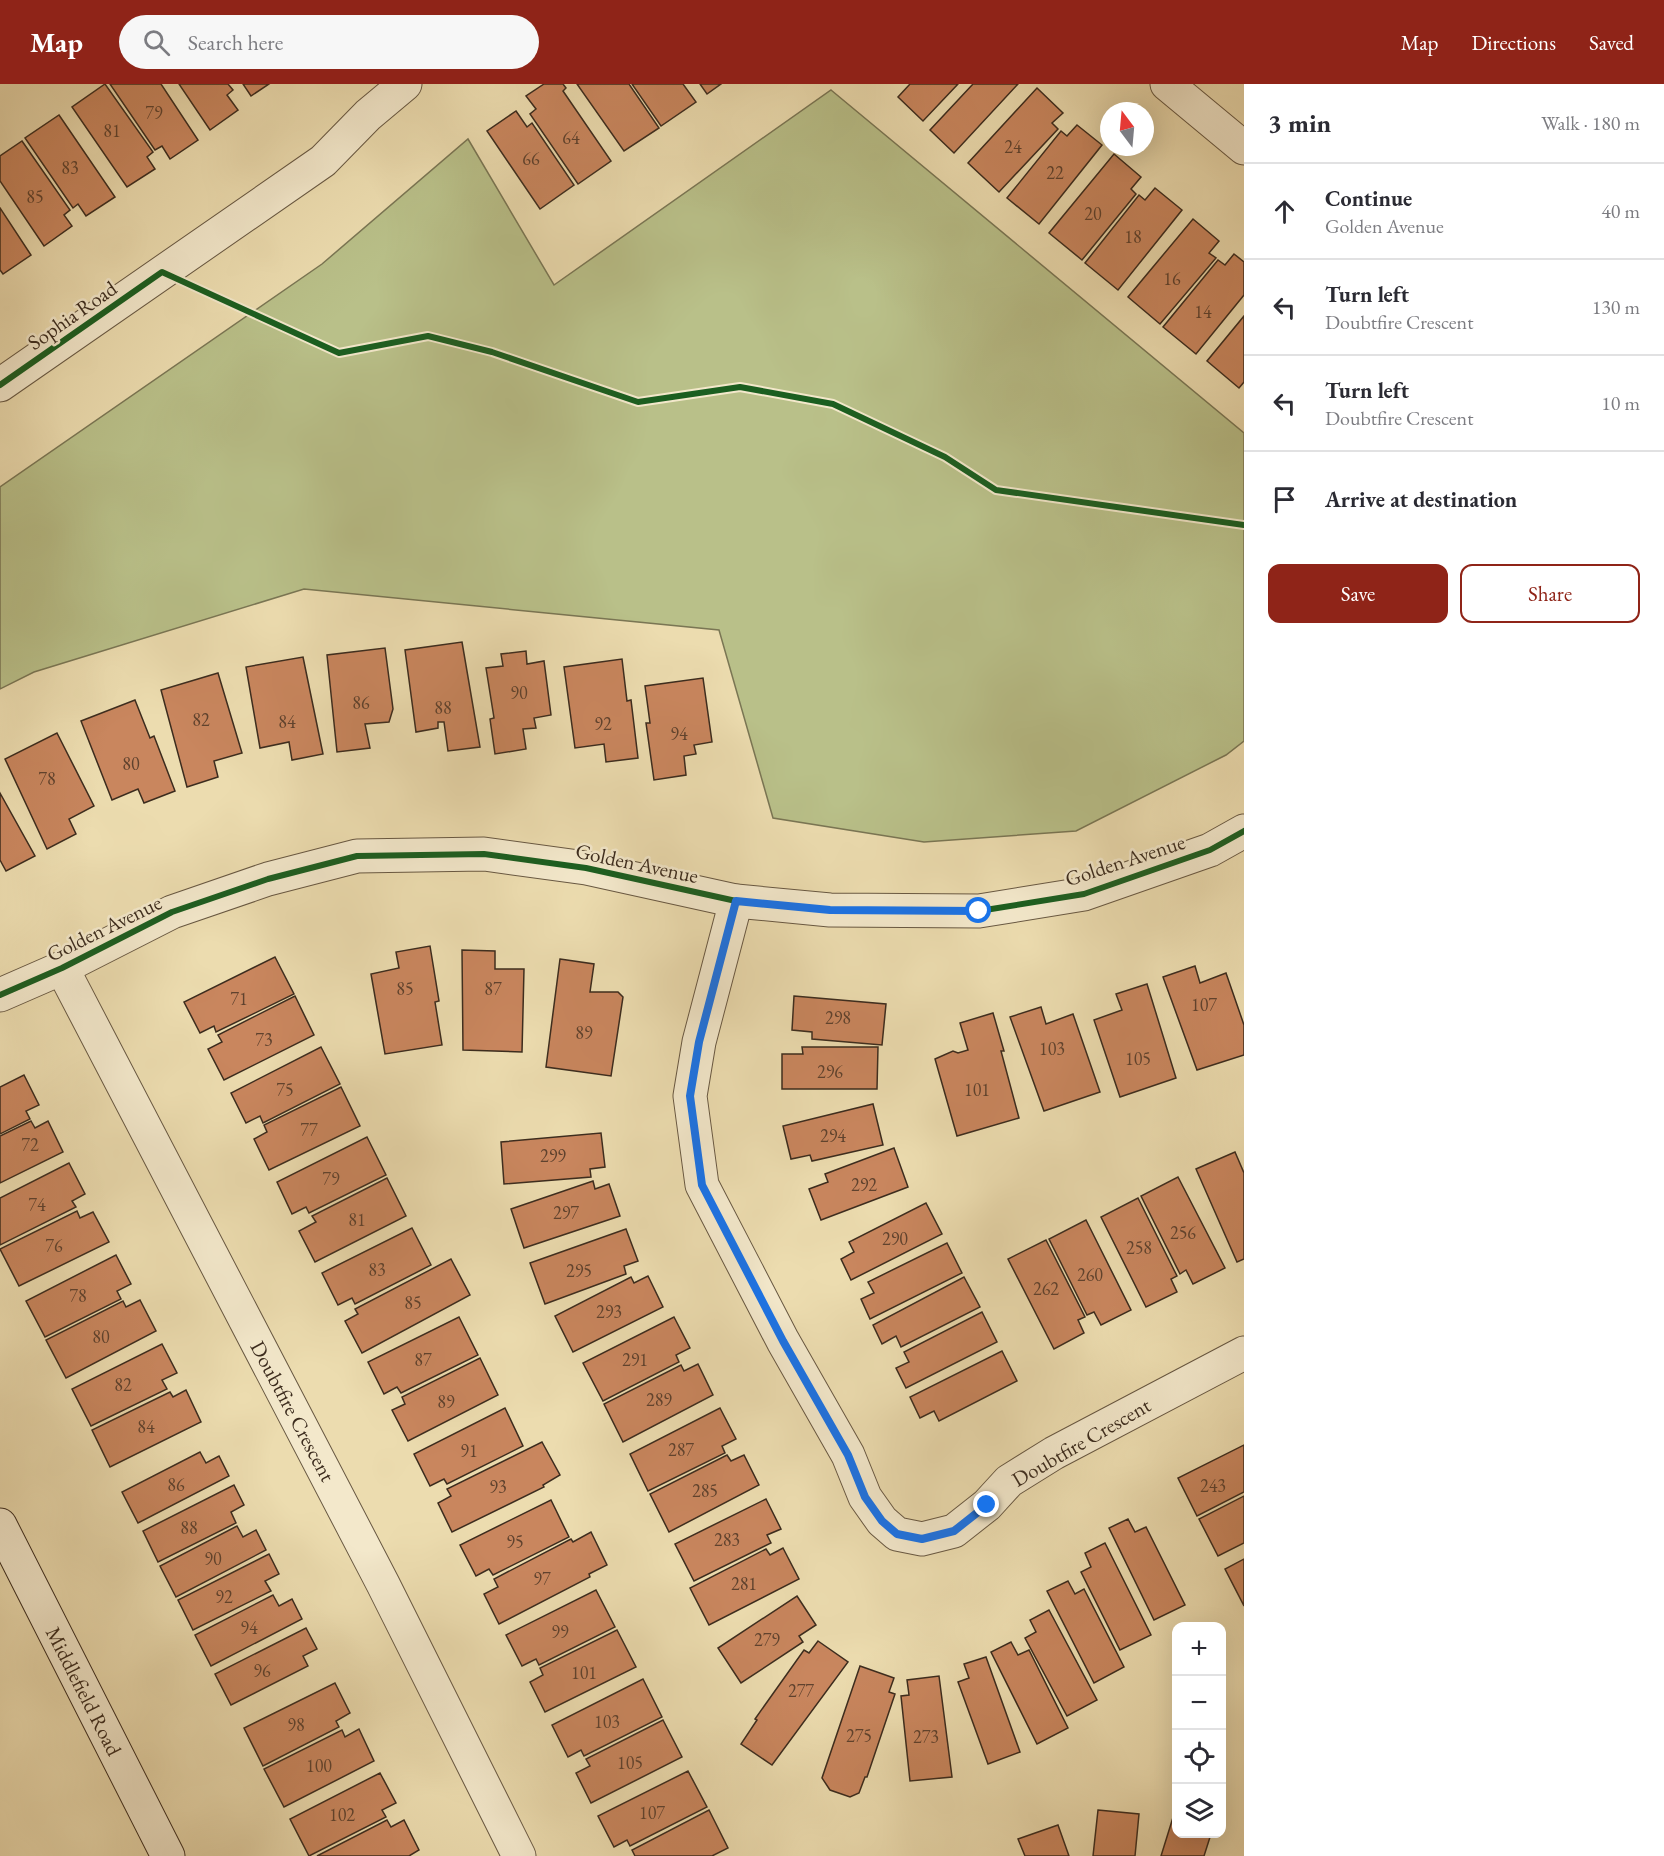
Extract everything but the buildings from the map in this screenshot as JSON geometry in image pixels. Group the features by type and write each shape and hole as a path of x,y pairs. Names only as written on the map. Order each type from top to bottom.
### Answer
{"street":[{"name":"Sophia Road","path":"0,385 313,169 368,115 405,84"},
{"path":"1167,84 1244,148"},
{"name":"Golden Avenue","path":"0,995 62,968 172,912 268,879 357,856 484,854 586,868 736,901 830,910 979,911 1084,894 1209,850 1244,831"},
{"name":"Doubtfire Crescent","path":"736,901 699,1042 690,1096 702,1185 783,1341 848,1455 865,1497 882,1521 897,1534 922,1539 954,1531 987,1505 1010,1481 1054,1453 1244,1353"},
{"name":"Doubtfire Crescent","path":"62,968 383,1584 519,1856"},
{"name":"Middlefield Road","path":"0,1525 168,1856"}],"green space":[{"path":"831,90 1244,433 1244,741 1226,755 1076,831 924,842 773,818 719,630 304,589 34,672 0,689 0,487 322,264 468,139 554,285"}],"cycle path":[{"path":"0,385 162,272 339,353 428,336 492,352 638,402 740,387 833,404 945,457 996,490 1244,525"},
{"path":"0,995 62,968 172,912 268,879 357,856 484,854 586,868 736,901 830,910 979,911 1084,894 1210,850 1244,831"}],"route":[{"path":"979,911 830,910 736,901 699,1042 690,1096 702,1185 783,1341 848,1455 865,1497 882,1521 897,1534 922,1539 954,1531 987,1505"}]}
